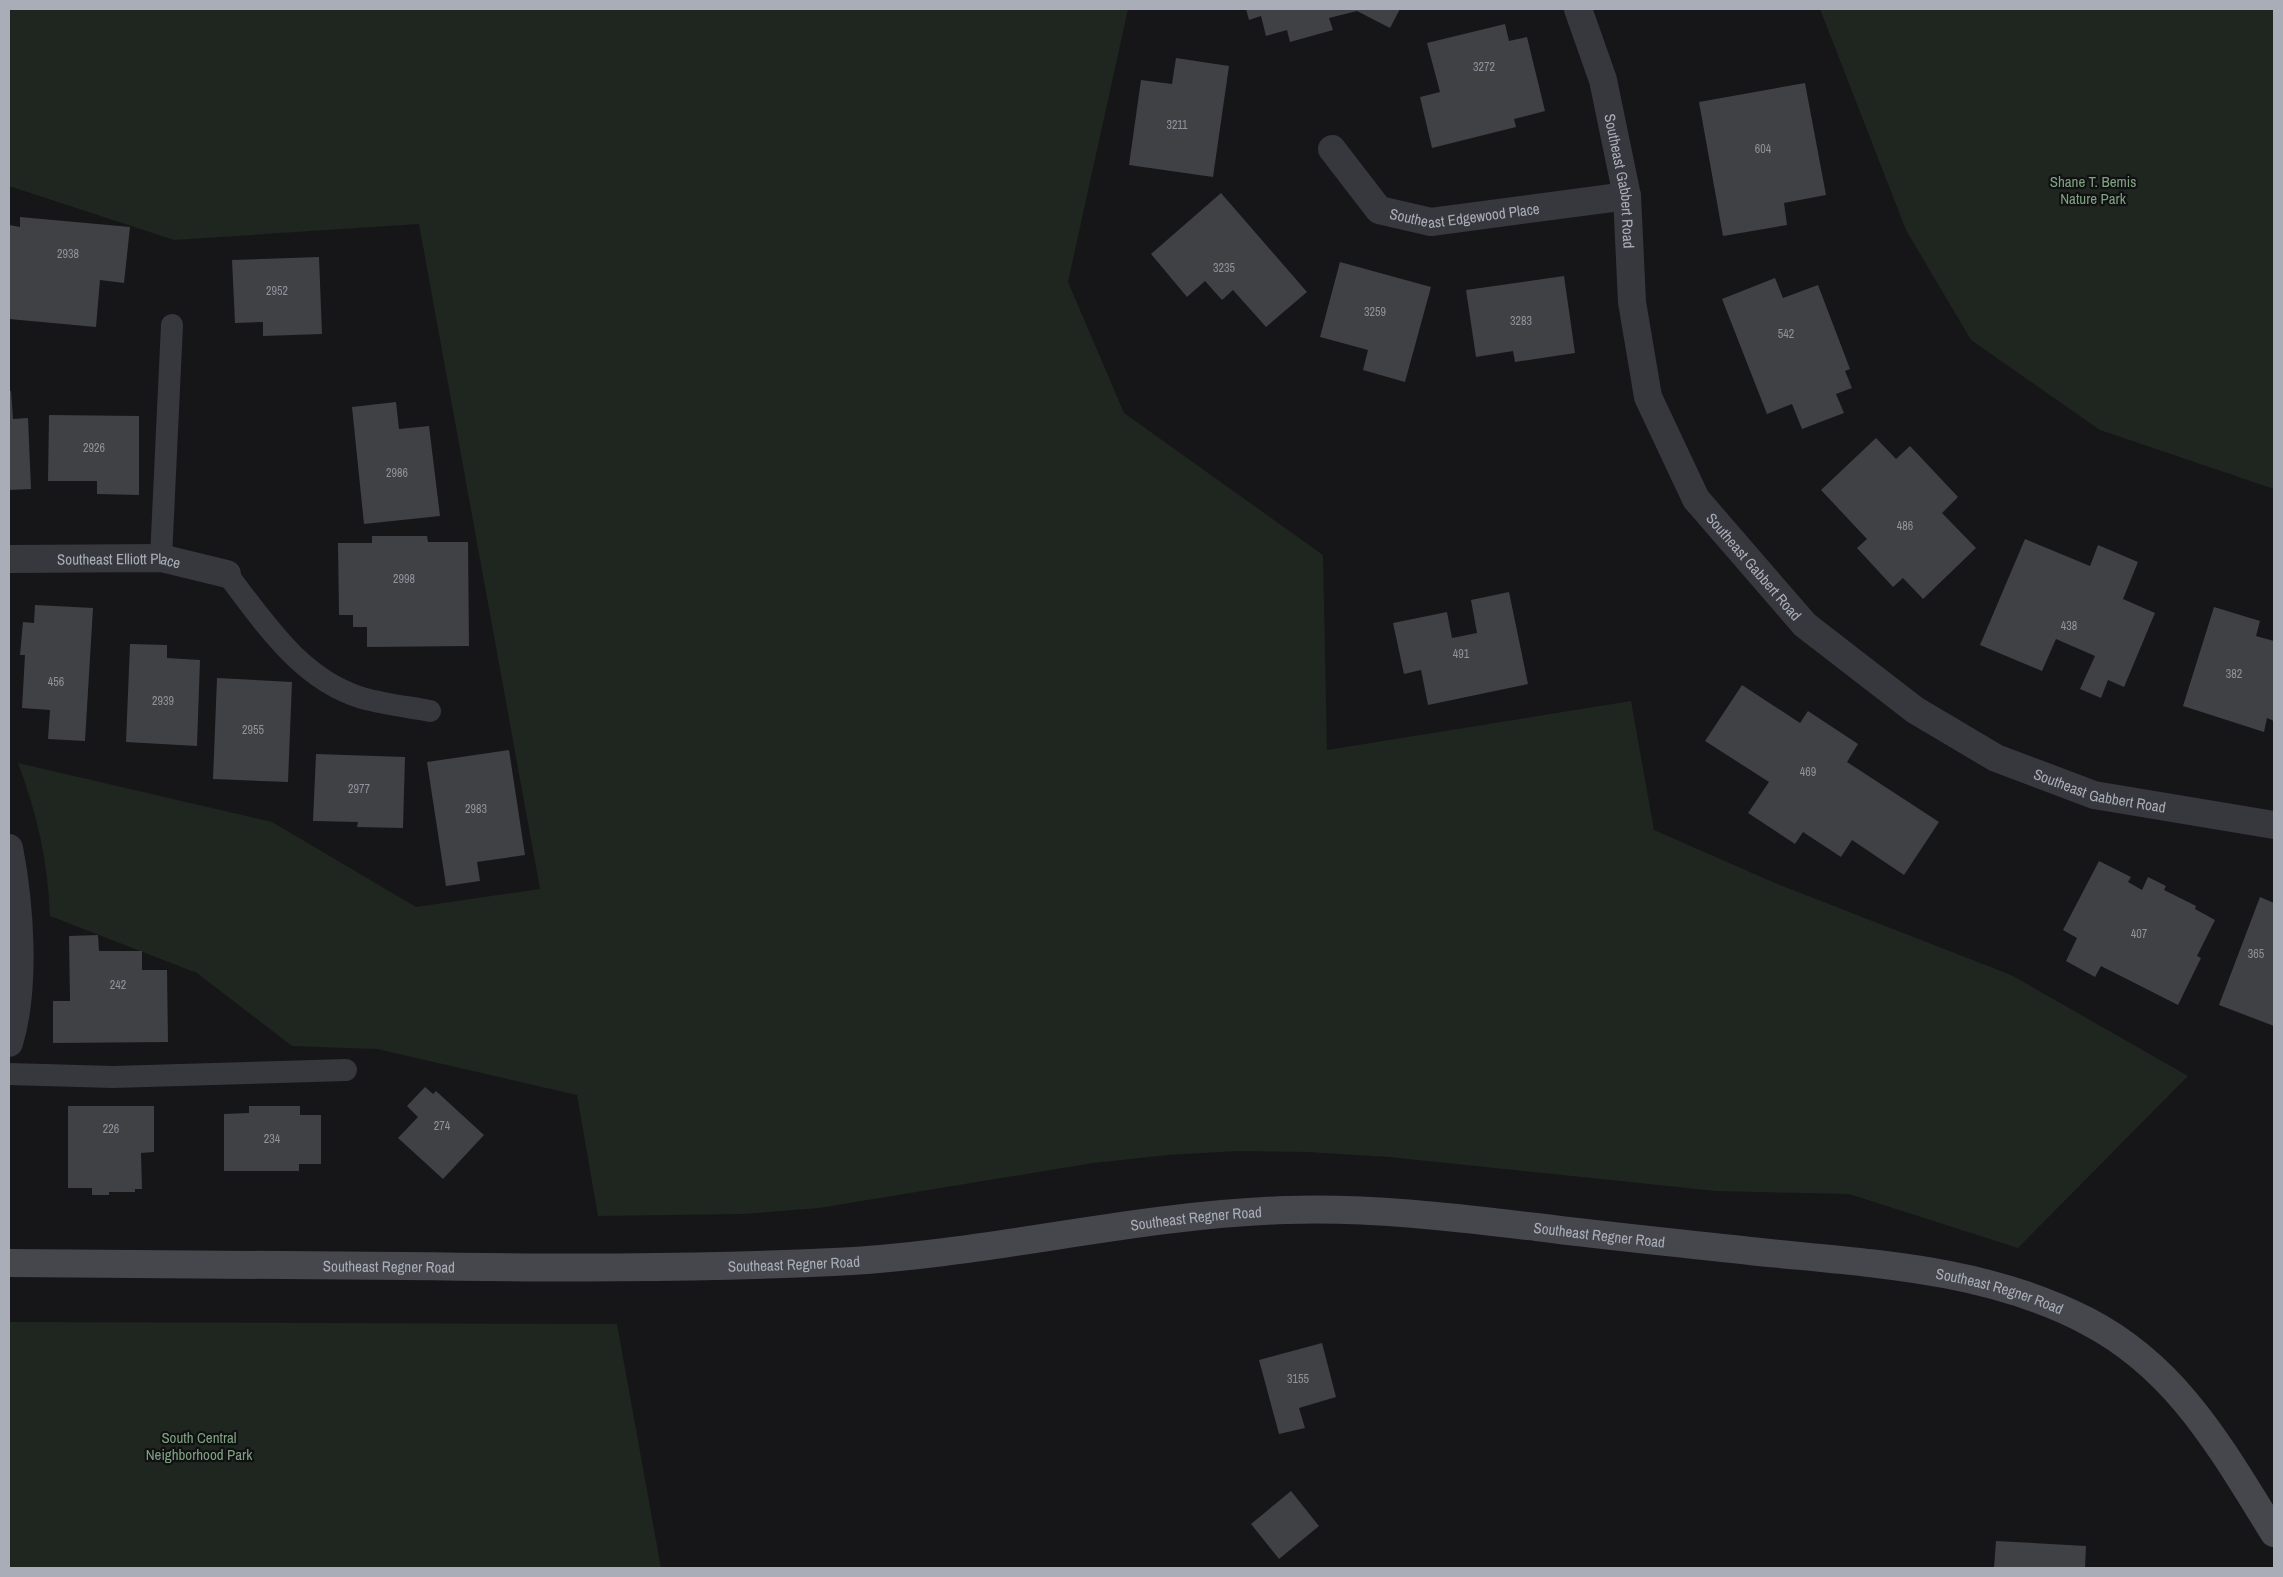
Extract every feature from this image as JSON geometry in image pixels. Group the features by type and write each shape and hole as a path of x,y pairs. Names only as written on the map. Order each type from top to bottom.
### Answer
{"street":[{"name":"Southeast Gabbert Road","path":"1578,9 1603,80 1626,196 1632,302 1648,397 1696,499 1805,624 1915,710 1996,758 2094,794 2274,824"},
{"name":"Southeast Edgewood Place","path":"1332,150 1379,210 1431,222 1626,196"},
{"name":"Southeast Elliott Place","path":"9,559 161,558 227,574"},
{"path":"9,848 14,872 19,941 18,985 9,1043"},
{"name":"Southeast Regner Road","path":"9,1263 695,1268 843,1262 909,1256 1206,1216 1278,1210 1346,1208 1408,1212 1937,1272 1992,1284 2041,1300 2086,1320 2123,1342 2154,1368 2189,1404 2274,1533"}],"lane":[{"path":"161,558 172,325"},
{"path":"227,574 285,648 319,677 362,698 430,711"},
{"path":"9,1074 112,1077 346,1070"}],"green space":[{"path":"9,9 1128,9 1068,282 1124,413 1323,555 1327,750 1631,701 1654,830 1775,883 2011,975 2188,1076 2018,1248 1849,1194 1716,1191 1389,1157 1308,1152 1238,1151 1168,1155 1093,1163 819,1208 744,1214 598,1216 577,1095 377,1049 292,1046 197,973 50,916 44,857 31,800 18,763 272,822 416,907 540,889 419,224 174,240 9,186"},
{"name":"Shane T. Bemis Nature Park","path":"1820,9 2274,9 2274,489 2100,430 1971,340 1906,230"},
{"name":"South Central Neighborhood Park","path":"9,1322 617,1324 661,1568 9,1568"}],"building":[{"path":"1246,9 1400,9 1390,28 1357,11 1329,18 1333,30 1290,42 1287,30 1266,36 1261,16 1249,20"},
{"path":"1505,24 1509,41 1527,37 1545,111 1514,119 1516,127 1432,148 1420,97 1440,92 1427,43"},
{"path":"1176,58 1229,66 1213,177 1129,165 1141,80 1172,84"},
{"path":"1805,83 1826,195 1784,203 1787,225 1723,236 1699,102"},
{"path":"1221,193 1307,292 1266,327 1233,290 1222,300 1205,281 1187,297 1151,254"},
{"path":"20,217 130,227 124,283 100,280 96,327 9,319 9,225 20,227"},
{"path":"319,257 322,334 263,336 263,322 235,323 232,260"},
{"path":"1340,262 1431,287 1405,382 1363,370 1368,350 1320,337"},
{"path":"1564,276 1575,353 1515,362 1513,351 1476,357 1466,290"},
{"path":"1775,278 1783,298 1818,285 1850,369 1845,371 1852,388 1836,394 1844,413 1802,429 1792,404 1767,414 1722,299"},
{"path":"9,391 11,391 13,419 28,418 31,489 9,490"},
{"path":"396,402 399,429 429,426 440,516 364,524 352,407"},
{"path":"49,415 139,416 139,495 97,494 97,481 48,481"},
{"path":"1876,438 1896,459 1910,446 1958,497 1942,513 1976,548 1923,599 1903,578 1893,587 1857,548 1867,539 1821,490"},
{"path":"372,536 427,536 428,542 468,542 469,646 367,647 367,627 353,627 353,615 339,615 338,543 372,543"},
{"path":"2025,539 2090,566 2098,545 2138,562 2123,599 2155,613 2124,687 2108,680 2101,698 2080,689 2095,656 2056,639 2042,671 1980,645"},
{"path":"1509,592 1528,684 1428,705 1421,670 1404,674 1393,623 1447,612 1452,638 1477,633 1471,600"},
{"path":"35,605 93,608 85,741 48,739 50,710 22,708 25,655 20,655 23,622 34,623"},
{"path":"2214,607 2260,621 2256,636 2274,641 2274,721 2267,718 2264,732 2183,706"},
{"path":"130,644 167,645 167,658 200,660 197,746 126,742"},
{"path":"217,678 292,682 288,782 213,779"},
{"path":"1742,685 1800,723 1808,711 1858,744 1847,762 1939,822 1904,875 1852,840 1841,857 1803,832 1795,844 1748,813 1769,782 1705,741"},
{"path":"509,750 525,855 477,862 480,881 446,886 427,762"},
{"path":"316,754 405,757 403,828 357,827 358,822 313,821"},
{"path":"2099,861 2131,877 2128,882 2142,890 2148,877 2166,886 2164,890 2196,906 2195,909 2215,920 2197,956 2201,958 2178,1005 2101,966 2095,977 2066,961 2077,938 2063,930"},
{"path":"2260,897 2274,903 2274,1026 2219,1005"},
{"path":"98,935 99,951 142,951 142,970 167,970 168,1042 53,1043 53,1001 70,1001 69,936"},
{"path":"425,1087 433,1094 436,1091 484,1135 443,1179 398,1138 418,1117 407,1106"},
{"path":"68,1106 154,1106 154,1152 141,1153 142,1189 135,1189 135,1192 109,1192 109,1195 92,1195 92,1188 68,1188"},
{"path":"249,1106 300,1106 300,1115 321,1115 321,1164 299,1164 299,1171 224,1171 224,1114 249,1113"},
{"path":"1322,1343 1336,1397 1299,1408 1305,1428 1279,1434 1259,1360"},
{"path":"1291,1491 1319,1526 1279,1559 1251,1524"},
{"path":"1996,1541 2086,1546 2085,1568 1994,1568"}]}
